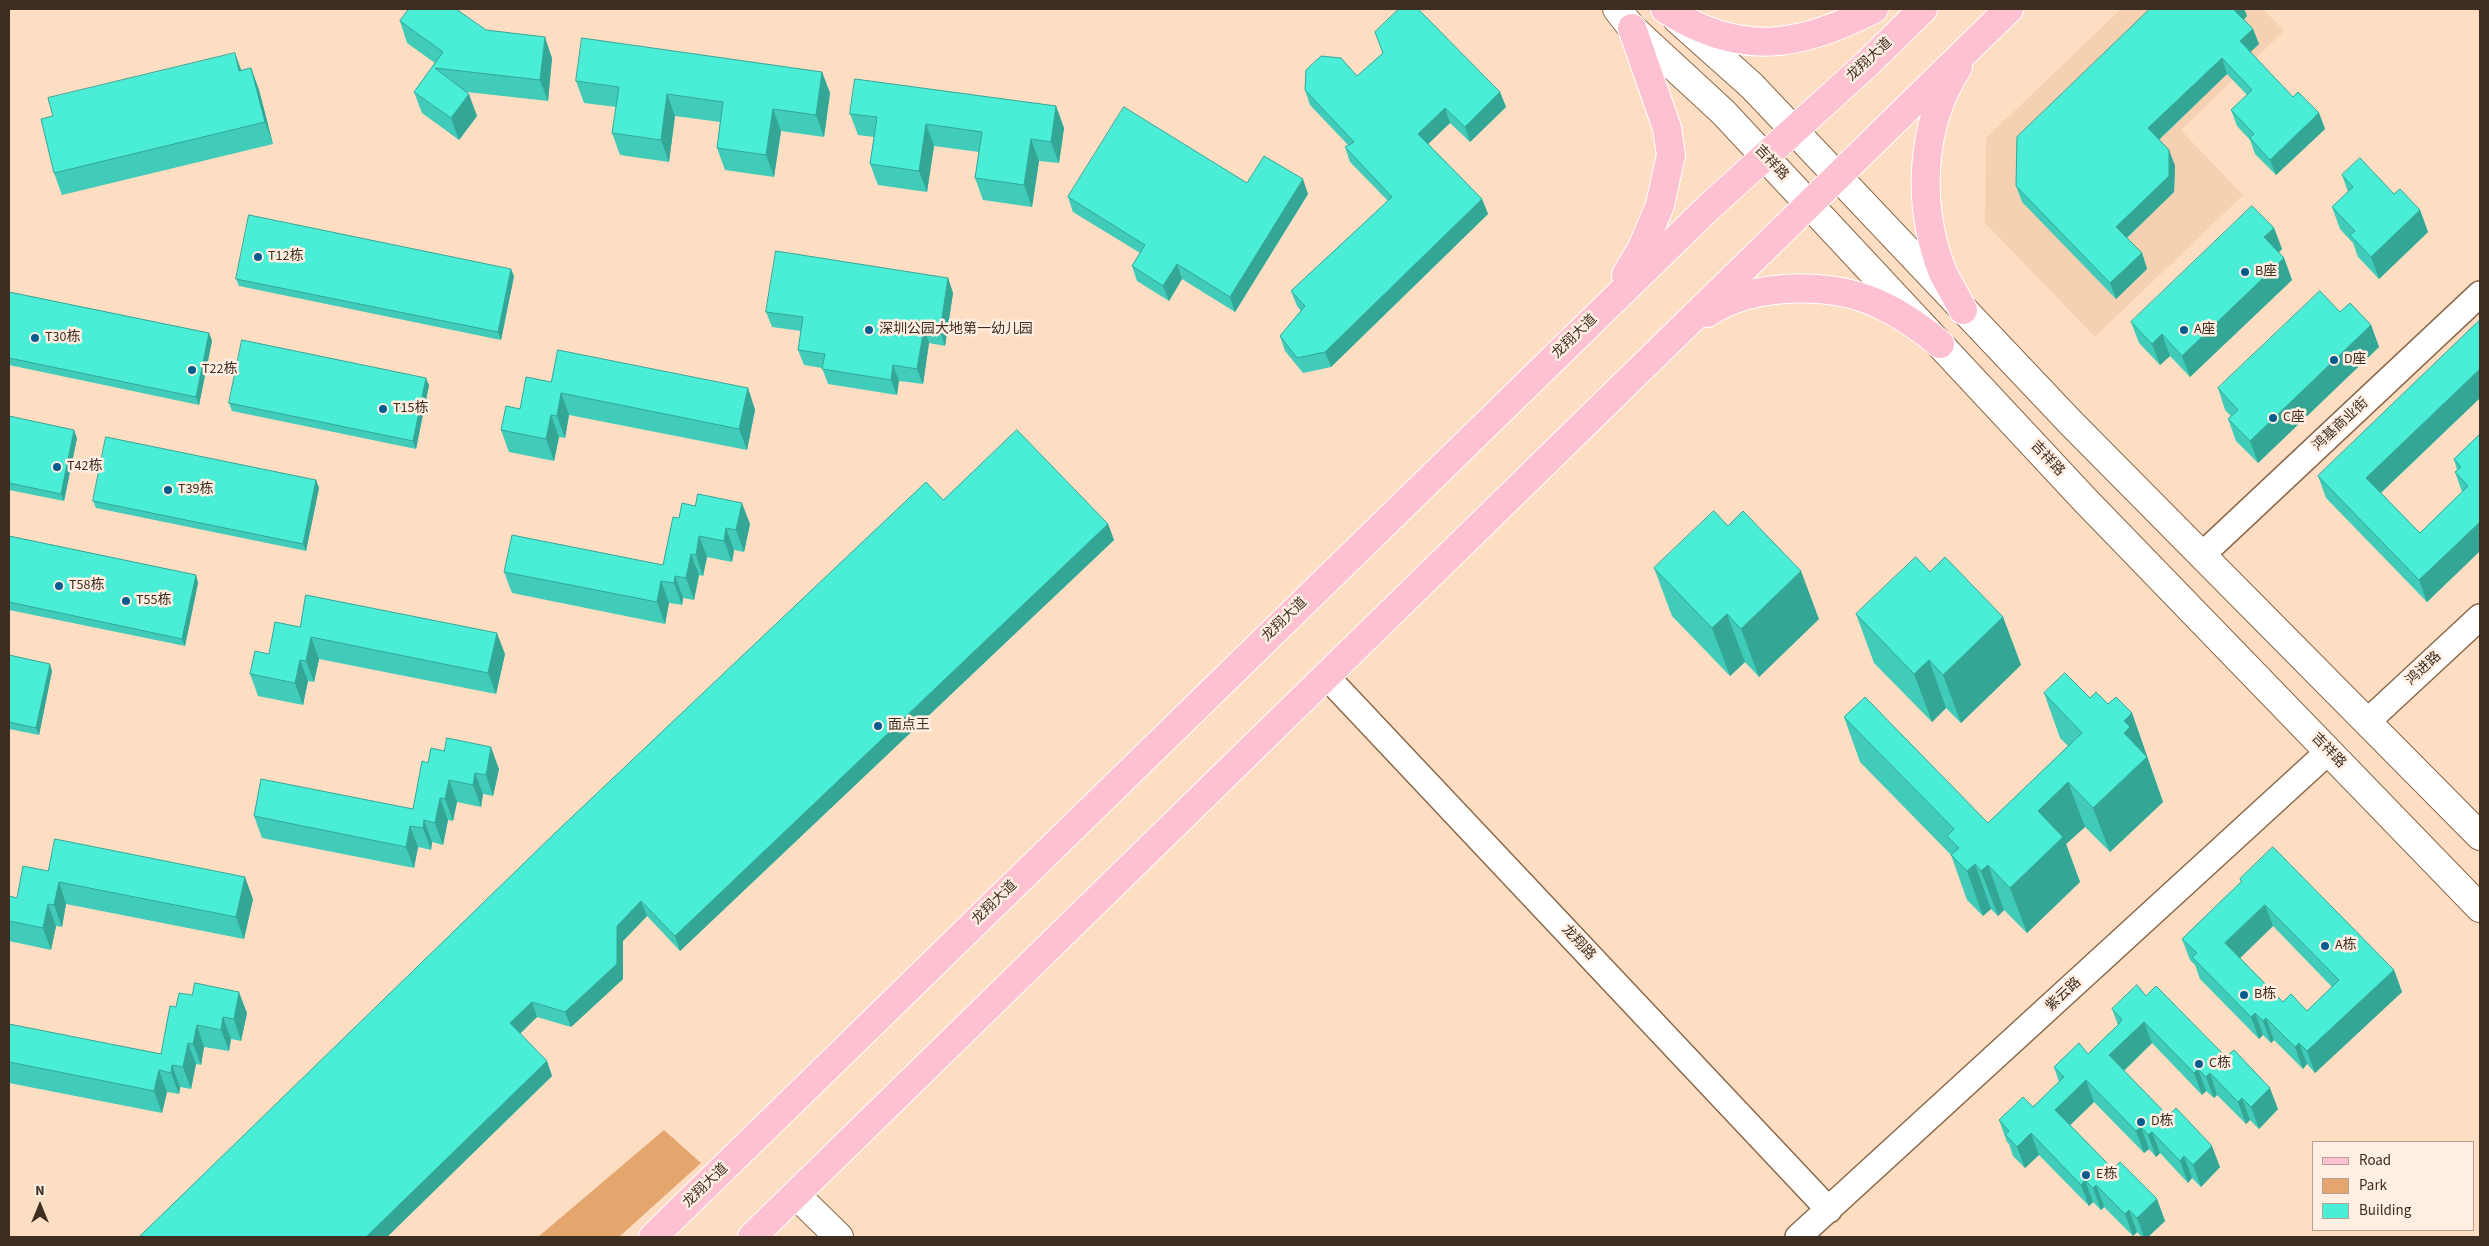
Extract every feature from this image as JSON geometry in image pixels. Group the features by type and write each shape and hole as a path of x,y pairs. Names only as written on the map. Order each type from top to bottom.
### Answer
{"main road":[{"path":"1665,9 1695,26 1724,36 1769,42 1791,40 1839,27 1874,9"},
{"path":"1665,9 1752,86 2071,424 2368,721 2480,836"},
{"name":"龙翔大道","path":"653,1237 1608,304 1764,156 1867,64 1923,9"},
{"path":"752,1237 2009,9"},
{"path":"1608,304 1642,248 1656,213 1671,155 1667,128 1624,18"},
{"name":"吉祥路","path":"1624,18 1723,112 2085,500 2480,908"},
{"path":"1963,310 1944,274 1931,235 1926,195 1927,154 1936,114 1949,84 1975,42"},
{"path":"1655,354 1681,330 1710,311 1743,297 1778,290 1813,288 1848,293 1882,305 1912,322 1940,344"},
{"path":"796,1195 839,1237"}],"street":[{"name":"鸿基商业街","path":"2202,555 2480,294"},
{"name":"鸿进路","path":"2368,721 2480,616"},
{"name":"龙翔路","path":"1326,676 1829,1210"},
{"name":"紫云路","path":"1798,1237 2329,752"}],"shaded area":[{"path":"2121,9 2263,9 2284,31 2181,130 2243,195 2095,337 1985,223 1986,138"}],"green space":[{"path":"664,1130 701,1163 619,1237 538,1237"}],"building":[{"path":"409,9 456,9 486,30 545,37 540,80 435,68 469,94 451,118 414,92 443,52 400,21"},
{"path":"1399,9 1418,9 1500,92 1465,127 1445,108 1418,134 1482,199 1325,352 1297,358 1280,336 1305,306 1291,291 1392,197 1345,147 1354,142 1305,90 1306,70 1321,56 1341,58 1357,76 1383,53 1375,32"},
{"path":"2150,9 2233,9 2253,29 2240,41 2293,97 2298,92 2319,113 2270,160 2250,138 2254,134 2231,110 2252,90 2222,58 2148,128 2169,150 2169,176 2116,227 2142,253 2110,283 2016,186 2017,137"},
{"path":"582,38 822,72 816,115 773,109 766,155 717,148 723,102 667,94 661,140 612,133 619,87 576,81"},
{"path":"235,53 239,71 251,68 265,122 54,173 41,119 53,116 48,98"},
{"path":"855,79 1056,106 1051,142 1031,139 1024,185 975,178 982,132 926,124 919,171 870,164 877,117 850,114"},
{"path":"1124,107 1247,183 1264,156 1303,179 1230,297 1177,264 1163,286 1132,266 1145,245 1068,197"},
{"path":"2360,158 2394,194 2400,189 2420,210 2371,257 2350,235 2355,231 2332,207 2353,187 2342,175"},
{"path":"2252,206 2274,228 2264,237 2284,258 2182,356 2162,334 2152,344 2131,322"},
{"path":"249,215 511,269 498,332 236,279"},
{"name":"深圳公园大地第一幼儿园","path":"776,251 948,278 940,331 924,328 917,369 893,365 891,380 822,369 825,354 798,350 803,317 766,312"},
{"path":"2320,291 2340,312 2350,303 2371,325 2250,441 2228,419 2238,410 2218,388"},
{"path":"9,292 209,333 196,397 9,358"},
{"path":"2480,320 2480,369 2366,478 2420,533 2468,486 2455,472 2461,467 2454,459 2480,434 2480,522 2419,580 2318,476"},
{"path":"242,340 426,378 413,441 229,403"},
{"path":"558,350 748,388 739,429 561,393 557,416 551,415 546,439 501,430 506,406 520,409 526,377 551,382"},
{"path":"9,416 74,430 61,494 9,483"},
{"path":"1017,430 1108,524 675,936 641,901 617,926 617,964 565,1012 532,1002 510,1023 547,1061 366,1237 139,1237 555,833 926,482 943,500"},
{"path":"106,437 316,480 303,544 93,501"},
{"path":"698,494 742,503 736,530 726,528 724,541 699,536 696,555 691,554 686,578 675,576 674,583 661,581 657,602 504,572 512,535 663,565 673,517 679,518 682,503 695,506"},
{"path":"1714,511 1728,526 1743,511 1801,571 1741,629 1727,614 1712,628 1654,568"},
{"path":"9,536 196,575 182,639 9,602"},
{"path":"1916,557 1930,572 1945,557 2003,617 1943,675 1929,660 1914,674 1856,614"},
{"path":"306,595 497,633 488,673 311,637 306,661 300,660 295,683 250,674 255,651 269,654 275,622 300,627"},
{"path":"9,655 50,664 36,728 9,722"},
{"path":"2065,673 2090,698 2096,692 2108,704 2116,697 2132,713 2124,721 2130,727 2124,733 2147,757 2093,808 2068,782 2038,811 2063,837 2010,888 1988,865 1981,871 1975,864 1967,871 1951,855 1959,848 1947,836 1954,829 1844,717 1865,697 1988,823 2082,733 2044,693"},
{"path":"447,738 491,747 486,775 475,773 473,785 449,780 445,799 440,798 435,823 424,820 423,828 410,826 406,847 254,816 261,779 413,809 422,761 428,763 431,748 444,751"},
{"path":"55,839 245,877 236,917 59,882 54,905 48,904 43,928 9,921 9,896 17,898 23,866 48,871"},
{"path":"2273,847 2394,970 2307,1051 2299,1043 2295,1047 2266,1018 2263,1021 2255,1013 2251,1017 2192,957 2197,953 2182,939 2242,881 2240,879","holes":["2265,905 2339,980 2307,1011 2291,994 2283,1002 2225,943"]},
{"path":"195,983 239,992 234,1019 223,1017 221,1030 197,1025 193,1044 188,1043 183,1067 172,1065 171,1073 159,1070 154,1091 9,1062 9,1024 161,1054 170,1006 176,1007 179,993 192,995"},
{"path":"2137,985 2146,996 2156,986 2226,1057 2234,1050 2270,1088 2251,1107 2242,1098 2238,1102 2210,1073 2206,1077 2198,1069 2194,1073 2144,1022 2109,1055 2168,1116 2176,1108 2212,1146 2193,1165 2184,1156 2180,1161 2152,1132 2148,1135 2141,1127 2136,1131 2086,1080 2055,1110 2113,1169 2120,1162 2157,1199 2137,1218 2129,1210 2125,1214 2096,1185 2093,1188 2085,1180 2081,1185 2031,1133 2017,1147 2005,1134 2009,1131 1999,1120 2023,1097 2033,1107 2064,1077 2054,1067 2079,1043 2088,1054 2119,1024 2122,1019 2112,1009"}],"place":[{"name":"T12栋","path":"258,257"},
{"name":"B座","path":"2245,272"},
{"name":"深圳公园大地第一幼儿园","path":"869,330"},
{"name":"A座","path":"2184,330"},
{"name":"T30栋","path":"35,338"},
{"name":"D座","path":"2334,360"},
{"name":"T22栋","path":"192,370"},
{"name":"T15栋","path":"383,409"},
{"name":"C座","path":"2273,418"},
{"name":"T42栋","path":"57,467"},
{"name":"T39栋","path":"168,490"},
{"name":"T58栋","path":"59,586"},
{"name":"T55栋","path":"126,601"},
{"name":"面点王","path":"878,726"},
{"name":"A栋","path":"2325,946"},
{"name":"B栋","path":"2244,995"},
{"name":"C栋","path":"2199,1064"},
{"name":"D栋","path":"2141,1122"},
{"name":"E栋","path":"2086,1175"}]}
